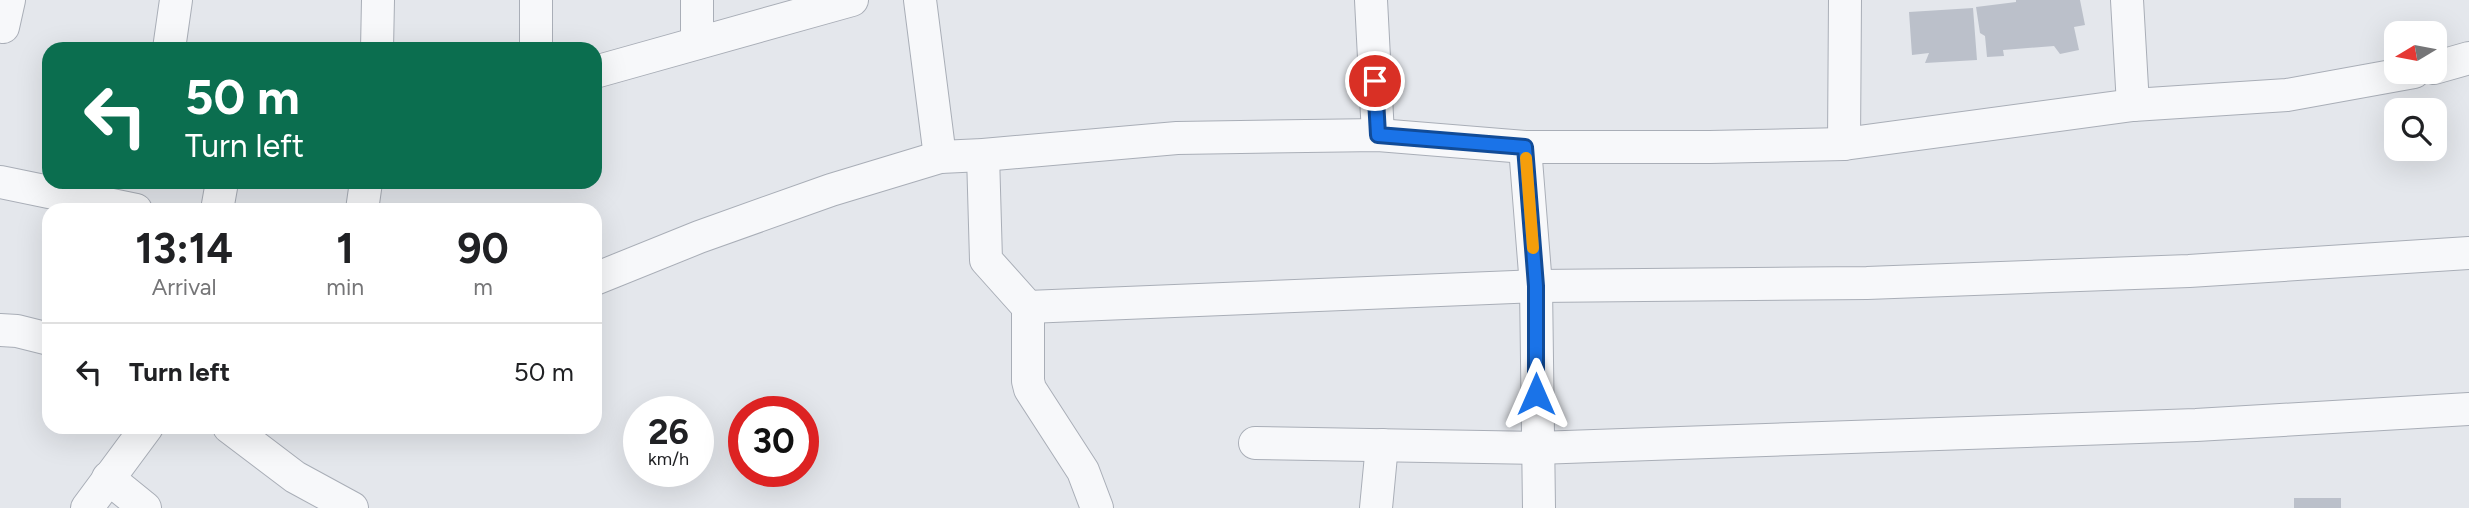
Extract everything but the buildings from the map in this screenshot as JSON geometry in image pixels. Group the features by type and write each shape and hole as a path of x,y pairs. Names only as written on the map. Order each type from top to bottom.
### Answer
{"street":[{"path":"170,42 176,0"},
{"path":"377,0 377,42"},
{"path":"536,0 536,42"},
{"path":"697,43 698,0"},
{"path":"602,70 852,0"},
{"path":"920,0 940,157"},
{"path":"1371,0 1378,135"},
{"path":"1844,0 1844,145"},
{"path":"2127,0 2133,105"},
{"path":"2447,64 2469,58"},
{"path":"602,276 699,237 831,190 940,157 1177,138 1378,135 1525,147 1710,148 1844,145 2133,105 2287,94 2384,77"},
{"path":"1525,147 1536,286 1539,508"},
{"path":"983,155 986,260 1028,307 1030,389 1083,471 1097,508"},
{"path":"0,183 42,186"},
{"path":"63,189 112,203"},
{"path":"1028,307 1536,286 1880,282 2189,271 2469,253"},
{"path":"0,330 42,337"},
{"path":"1255,443 1537,448 2196,425 2469,409"},
{"path":"87,508 142,434"},
{"path":"238,434 295,477 345,507"},
{"path":"1376,508 1382,444"},
{"path":"108,478 145,508"}],"slow traffic":[{"path":"1526,158 1533,248"}],"route":[{"path":"1375,81 1378,135 1525,147 1536,286 1536,394"}]}
